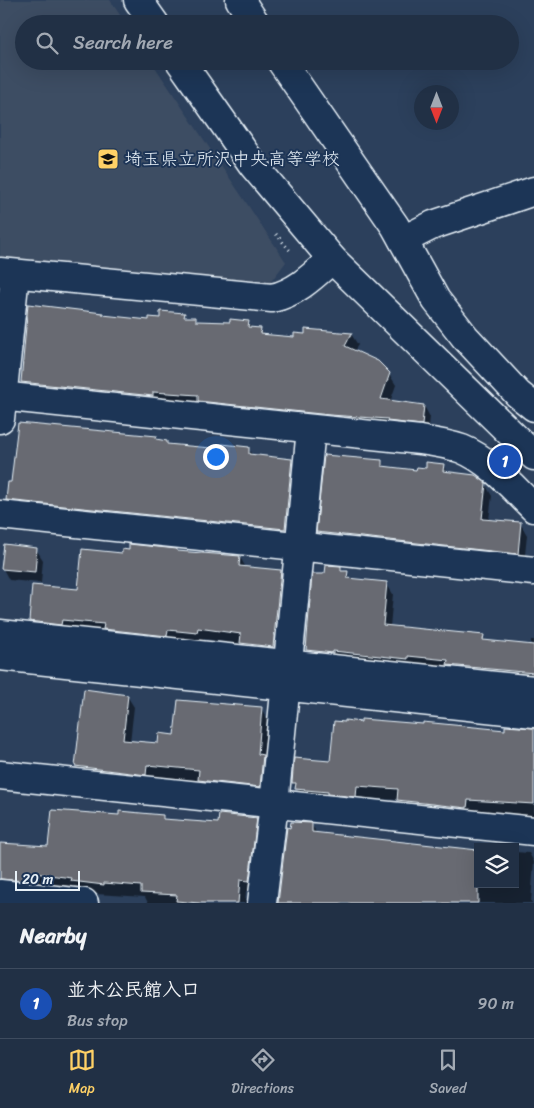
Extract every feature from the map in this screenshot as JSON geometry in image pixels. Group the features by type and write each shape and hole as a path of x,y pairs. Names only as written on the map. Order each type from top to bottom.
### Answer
{"street":[{"path":"138,0 148,15"},
{"path":"240,0 250,15"},
{"path":"186,70 253,164 332,259 534,456"},
{"path":"287,70 395,226 436,300 465,337 518,394 534,407"},
{"path":"403,240 434,225 534,191"},
{"path":"332,259 297,288 284,296 272,298 8,273 1,403 311,429 444,444 463,450 494,468 534,508"},
{"path":"262,903 274,804 311,429"},
{"path":"0,516 534,571"},
{"path":"0,634 534,713"},
{"path":"0,656 286,676 534,690"},
{"path":"0,775 534,831"},
{"path":"0,894 84,903"}],"shaded area":[{"name":"埼玉県立所沢中央高等学校","path":"0,0 110,0 120,15 15,15 15,70 157,70 286,262 269,284 0,258"}],"building":[{"path":"28,304 149,320 149,317 160,318 160,311 185,313 184,317 196,317 196,321 230,322 230,319 249,321 248,327 261,328 260,334 294,337 294,333 305,334 305,329 352,333 345,346 378,361 390,373 381,399 424,405 422,425 387,421 388,419 198,401 198,395 153,392 153,396 21,382"},
{"path":"18,423 157,436 156,439 167,441 167,444 222,449 222,444 249,447 249,454 292,459 285,529 6,500 8,482 11,482"},
{"path":"324,455 382,460 382,466 416,470 417,467 426,468 426,462 444,464 443,471 475,475 486,483 482,519 521,522 518,554 316,532"},
{"path":"4,544 37,548 35,572 1,569"},
{"path":"129,544 177,549 177,551 240,556 239,566 281,570 273,647 240,643 241,634 198,628 197,633 168,630 167,636 103,629 104,624 62,620 61,625 29,621 32,585 78,589 82,549 122,553 122,549 129,550"},
{"path":"326,565 341,566 341,571 348,571 347,578 387,582 383,625 484,635 483,640 534,645 534,673 447,665 448,660 408,656 408,659 306,650 312,574 325,573"},
{"path":"84,689 128,695 123,740 158,743 159,733 174,735 178,700 262,707 258,754 263,755 260,787 198,780 199,770 147,765 146,775 75,766"},
{"path":"361,719 423,724 423,722 505,730 505,726 534,728 534,804 468,800 467,808 397,800 398,789 357,786 356,797 295,789 296,783 292,783 294,758 330,761 334,721 361,722"},
{"path":"52,810 119,815 119,811 163,815 163,819 218,823 219,814 257,818 249,881 240,880 238,903 199,903 176,901 177,895 141,893 141,886 104,883 104,885 71,881 72,878 26,872 25,881 0,879 0,843 48,846"},
{"path":"291,822 312,823 312,832 474,850 474,888 478,888 478,903 278,903 287,827 290,828"}],"place":[{"name":"埼玉県立所沢中央高等学校","path":"108,159"},
{"name":"並木公民館入口","path":"505,461"}]}
